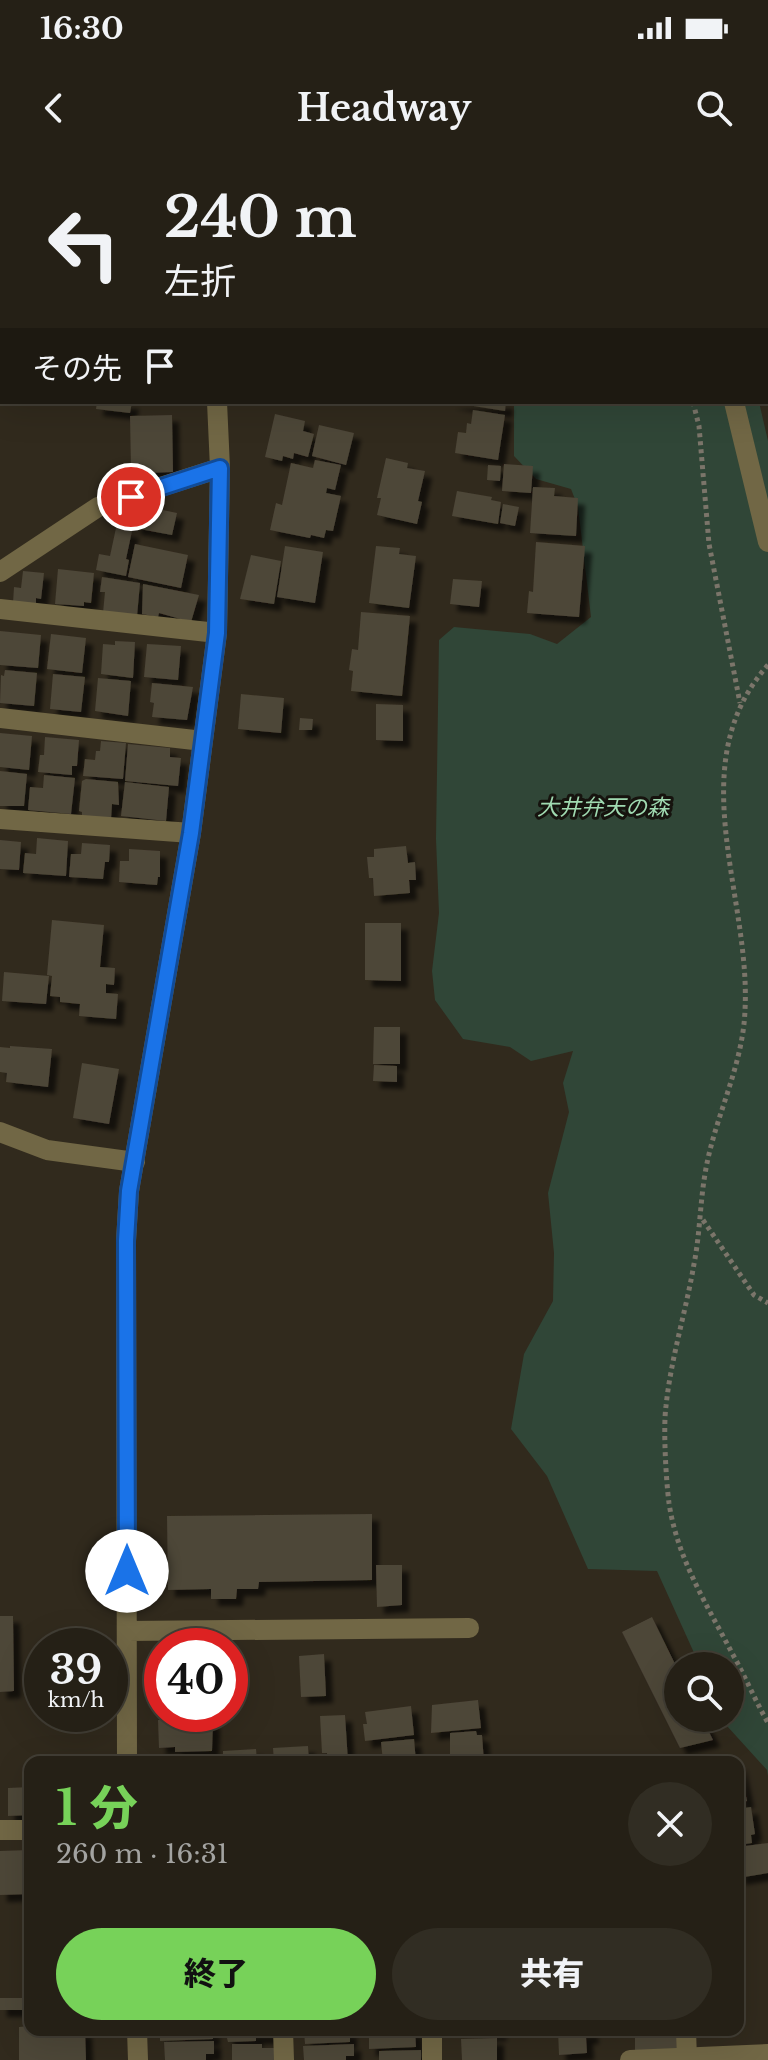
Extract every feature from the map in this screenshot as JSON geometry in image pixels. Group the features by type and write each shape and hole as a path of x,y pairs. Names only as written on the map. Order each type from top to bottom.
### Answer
{"street":[{"path":"127,1628 126,1241 129,1191 191,833 217,633 220,468 217,404"},
{"path":"734,404 768,542"},
{"path":"0,572 98,507 220,468"},
{"path":"0,609 217,633"},
{"path":"0,718 203,741"},
{"path":"0,819 191,833"},
{"path":"0,1132 47,1150 135,1162"},
{"path":"128,1631 469,1628"},
{"path":"127,1732 127,1756"},
{"path":"0,1830 24,1830"},
{"path":"137,2036 138,2060"},
{"path":"283,2036 284,2060"},
{"path":"432,2036 432,2060"},
{"path":"686,2036 687,2059"},
{"path":"630,2060 768,2054"}],"path":[{"path":"694,404 699,426 709,544 741,704"},
{"path":"768,665 741,704 729,737 724,764 723,814 746,962 745,1011 741,1046 705,1174 702,1218 665,1409 669,1503 684,1559 768,1723"},
{"path":"702,1218 754,1295 768,1303"}],"green space":[{"name":"大井弁天の森","path":"514,404 759,404 768,441 768,1776 767,1770 732,1732 744,1732 744,1652 694,1652 657,1571 588,1569 547,1476 511,1429 524,1354 553,1301 554,1253 548,1193 569,1112 563,1083 573,1051 531,1061 510,1047 463,1039 435,1000 432,971 439,913 436,839 439,640 454,627 530,634 557,644 591,617 578,507 571,489 536,479 514,456"}],"building":[{"path":"97,404 132,404 130,413 96,409"},
{"path":"461,404 506,404 505,411"},
{"path":"473,410 505,415 498,460 455,453 458,432 466,433"},
{"path":"275,414 305,421 303,431 314,434 308,457 294,453 293,459 283,456 282,461 265,457"},
{"path":"172,415 173,472 146,473 145,468 131,469 130,416"},
{"path":"319,425 354,433 346,465 312,456"},
{"path":"386,458 408,463 407,468 425,471 418,501 422,502 417,524 377,515 381,498 377,498"},
{"path":"315,460 341,465 335,490 327,488 326,493 341,496 333,531 326,530 324,538 311,535 310,538 270,530 276,503 282,505 291,463 313,468"},
{"path":"504,464 533,466 531,493 502,491"},
{"path":"488,465 501,466 500,481 487,480"},
{"path":"533,487 555,488 554,496 578,498 576,536 530,533"},
{"path":"457,491 492,497 491,500 501,502 498,524 452,516"},
{"path":"503,504 519,507 515,526 500,523"},
{"path":"139,505 177,513 172,535 134,528"},
{"path":"116,528 132,531 126,576 96,570 99,554 110,556"},
{"path":"536,542 585,546 579,617 527,613 529,591 533,592"},
{"path":"135,544 188,555 181,588 128,577"},
{"path":"285,546 323,552 315,603 277,597"},
{"path":"376,546 400,548 399,554 416,556 409,608 369,603"},
{"path":"251,555 281,561 274,604 240,599"},
{"path":"58,569 94,573 91,603 84,602 84,606 55,604"},
{"path":"23,571 44,573 41,599 36,598 36,606 13,603 14,587 21,588"},
{"path":"102,577 140,583 137,616 103,613 105,592 100,592"},
{"path":"453,579 482,581 479,607 450,604"},
{"path":"143,584 199,595 191,622 159,613 158,617 142,614"},
{"path":"361,612 410,616 402,696 351,691 353,671 349,670 352,649 358,650"},
{"path":"0,631 41,635 38,668 0,665"},
{"path":"51,634 86,638 82,673 47,669"},
{"path":"115,641 135,642 133,678 101,674 103,644 115,645"},
{"path":"147,644 181,646 178,680 144,677"},
{"path":"5,670 37,673 34,706 0,703 1,675 4,676"},
{"path":"53,674 85,677 81,712 50,709"},
{"path":"98,678 131,681 128,716 95,711"},
{"path":"152,683 193,687 187,720 152,717"},
{"path":"241,694 284,698 281,733 238,729"},
{"path":"376,704 403,705 403,741 376,740"},
{"path":"300,718 313,719 312,730 299,730"},
{"path":"0,733 32,736 29,770 0,767"},
{"path":"45,737 79,740 77,766 72,766 72,775 38,772 40,755 44,755"},
{"path":"101,741 126,743 123,779 83,776 85,759 95,760"},
{"path":"128,744 170,748 170,757 181,758 178,786 125,781"},
{"path":"0,771 27,774 24,806 0,806"},
{"path":"44,775 75,778 71,814 28,810 30,787 43,788"},
{"path":"82,781 118,782 119,805 112,804 111,819 82,816 79,811"},
{"path":"125,782 169,787 166,821 121,816"},
{"path":"37,838 68,841 66,876 23,873 25,853 36,854"},
{"path":"0,840 21,842 19,870 0,869"},
{"path":"82,843 110,845 109,862 105,862 103,879 69,877 71,854 81,854"},
{"path":"406,846 408,863 415,862 416,880 409,880 410,893 374,896 367,857 374,857 374,849"},
{"path":"129,849 160,851 157,885 119,882 120,861 129,861"},
{"path":"52,920 104,925 100,967 115,968 114,985 106,984 106,993 118,994 116,1019 79,1016 80,1004 60,1002 60,997 50,996 52,976 47,975"},
{"path":"365,923 401,923 401,981 365,980"},
{"path":"4,972 49,976 46,1004 2,1001"},
{"path":"374,1027 400,1027 400,1064 373,1064"},
{"path":"0,1047 52,1049 48,1087 6,1082 7,1073 0,1072"},
{"path":"82,1063 119,1069 109,1124 73,1118"},
{"path":"374,1065 397,1066 397,1082 373,1081"},
{"path":"372,1514 372,1580 259,1582 258,1589 237,1589 236,1599 211,1599 211,1589 168,1590 167,1516"},
{"path":"376,1565 402,1565 402,1605 377,1607"},
{"path":"0,1616 13,1616 14,1691 0,1692"},
{"path":"652,1617 669,1652 664,1652 664,1716 622,1632"},
{"path":"324,1654 326,1696 301,1697 299,1656"},
{"path":"478,1700 481,1728 431,1733 432,1705"},
{"path":"411,1706 414,1735 365,1741 365,1712"},
{"path":"345,1715 348,1756 322,1753 320,1716"},
{"path":"476,1731 477,1735 482,1735 484,1756 450,1756 450,1733"},
{"path":"158,1732 213,1732 212,1751 175,1752 175,1747 159,1748"},
{"path":"672,1732 709,1732 713,1740 680,1748"},
{"path":"414,1739 415,1756 382,1756 381,1742"},
{"path":"308,1746 309,1756 274,1756 273,1748"},
{"path":"256,1749 257,1756 223,1756 223,1751"},
{"path":"24,1787 24,1815 8,1816 8,1788"},
{"path":"751,1807 755,1834 751,1835 752,1843 744,1844 744,1808"},
{"path":"768,1843 768,1873 744,1877 744,1846"},
{"path":"24,1850 24,1894 0,1895 0,1851"},
{"path":"0,1998 24,1998 24,2010 0,2010"},
{"path":"19,2027 24,2027 24,2036 85,2036 86,2060 19,2060"},
{"path":"160,2036 213,2036 213,2039 160,2041"},
{"path":"226,2036 273,2036 256,2037 256,2041 228,2042"},
{"path":"304,2036 350,2036 350,2042 305,2044"},
{"path":"369,2036 415,2036 416,2047 369,2049"},
{"path":"558,2036 592,2036 586,2037 587,2053 559,2055"},
{"path":"635,2036 679,2036 678,2051 635,2052"},
{"path":"497,2038 497,2060 462,2060 461,2039"},
{"path":"214,2041 214,2054 206,2054 206,2060 165,2060 164,2042"},
{"path":"232,2044 262,2044 262,2048 276,2048 277,2060 232,2060"},
{"path":"354,2044 354,2056 346,2056 346,2060 304,2060 303,2046"},
{"path":"421,2050 421,2060 379,2060 379,2051"}],"route":[{"path":"127,1571 126,1241 129,1191 191,833 217,633 220,468 131,497"}]}
